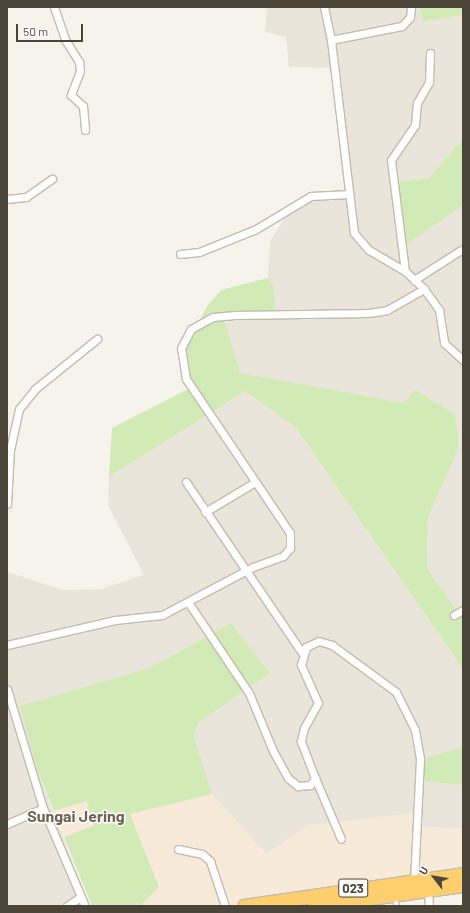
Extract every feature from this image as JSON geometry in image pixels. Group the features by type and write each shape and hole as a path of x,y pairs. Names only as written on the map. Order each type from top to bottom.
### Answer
{"highway":[{"name":"023","path":"314,906 349,895 414,881 463,874"},
{"name":"023","path":"244,906 349,895 397,900 428,889 463,885"}],"street":[{"path":"54,7 66,41 79,62 80,71 71,95 83,106 85,130"},
{"path":"324,7 331,40 351,224 360,243 405,271 424,289 439,310 444,343 463,360"},
{"path":"331,40 402,26 410,17 411,7"},
{"path":"405,271 391,160 415,125 417,104 429,82 430,53"},
{"path":"7,199 26,197 52,179"},
{"path":"180,254 199,252 256,229 311,196 348,194"},
{"path":"414,280 462,250"},
{"path":"7,645 115,620 162,615 244,572 283,556 292,544 290,533 186,379 181,348 192,329 213,317 235,315 369,314 387,310 424,289"},
{"path":"7,504 10,450 19,409 35,389 97,339"},
{"path":"186,482 244,572 302,653"},
{"path":"205,512 255,482"},
{"path":"188,602 249,693 273,751 288,778 304,787 315,778"},
{"path":"454,615 463,610"},
{"path":"341,839 315,778 301,735 318,703 301,665 302,653 311,643 332,645 380,678 405,704 415,730 420,759 414,881"},
{"path":"7,690 44,808 79,898 85,906"},
{"path":"7,824 44,808"},
{"path":"178,849 202,854 210,861 225,906"},
{"path":"428,889 429,906"},
{"path":"67,906 79,898"}],"shaded area":[{"path":"267,7 420,7 423,22 463,15 463,138 429,178 397,182 463,205 463,618 427,570 428,517 459,447 405,403 239,374 224,319 273,286 268,278 270,241 288,213 305,202 345,197 333,68 289,67 286,37 265,32"},
{"path":"245,391 296,428 463,669 463,747 426,758 419,781 463,785 463,828 309,825 266,854 212,794 194,736 198,723 270,673 231,623 149,668 21,706 37,769 87,899 77,906 7,906 7,572 64,590 102,589 144,575 108,505 109,477"},
{"path":"212,794 266,854 308,825 416,813 415,828 463,828 463,869 251,900 231,906 140,906 159,887 130,814"},
{"path":"87,801 93,826 64,837 54,811"}],"green space":[{"path":"420,7 463,7 463,15 423,22"},
{"path":"463,138 463,205 403,247 397,182 429,178"},
{"path":"268,278 273,286 276,317 224,319 240,373 404,403 415,390 455,414 459,447 428,517 427,569 463,618 463,669 296,428 245,391 109,477 112,428 194,386 183,361 186,346 208,305 221,290"},
{"path":"231,623 270,673 198,723 194,736 212,794 130,814 159,887 140,906 92,906 64,837 93,826 87,801 54,811 37,769 20,706 149,668"},
{"path":"463,747 463,785 418,781 426,758"}],"district":[{"name":"Sungai Jering","path":"76,816"}]}
